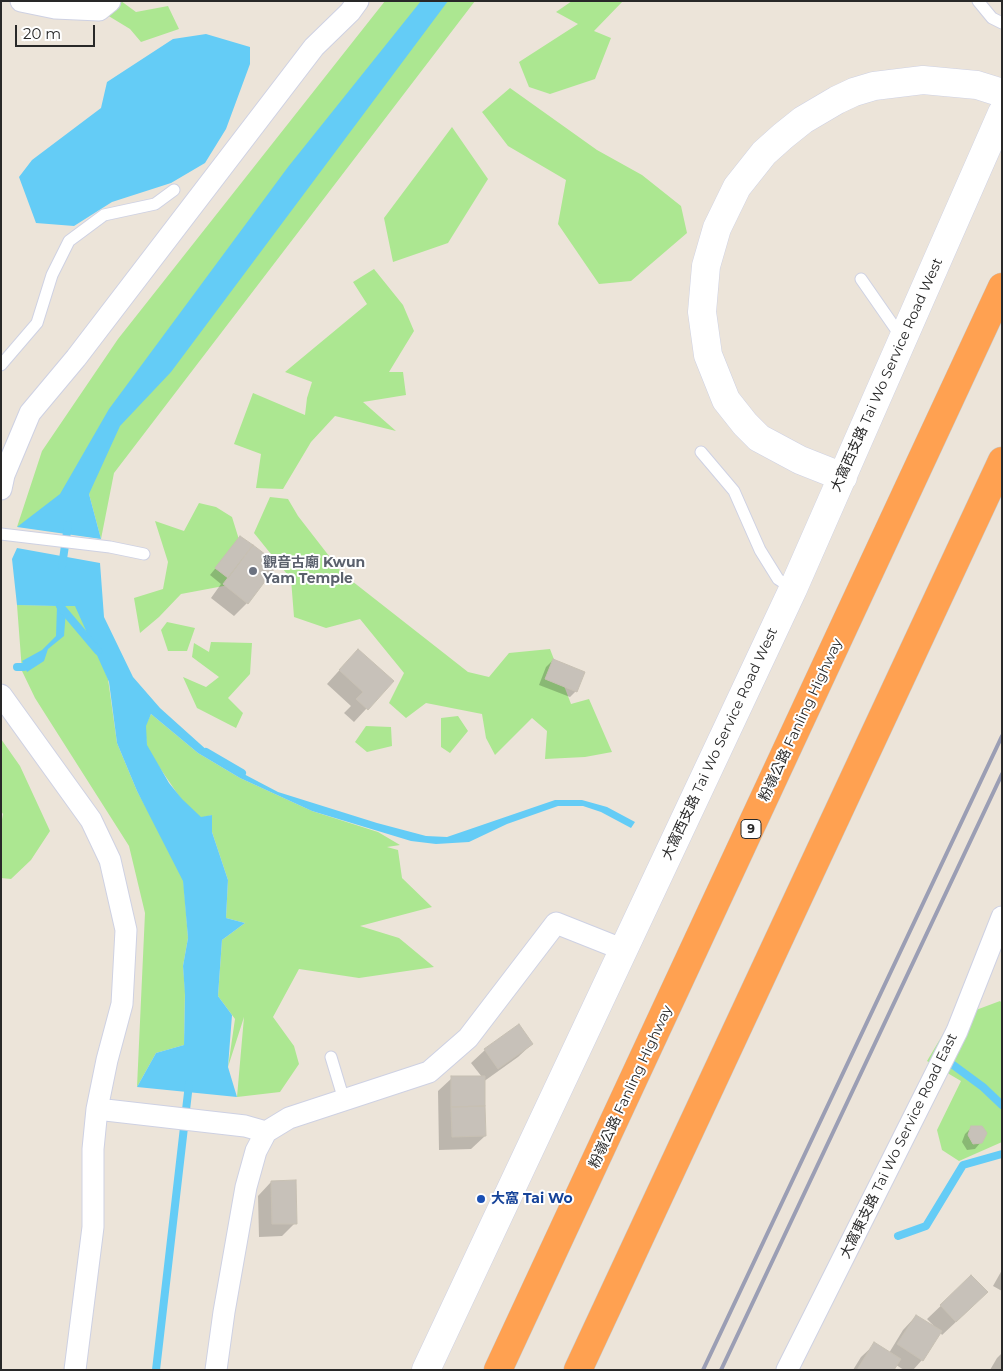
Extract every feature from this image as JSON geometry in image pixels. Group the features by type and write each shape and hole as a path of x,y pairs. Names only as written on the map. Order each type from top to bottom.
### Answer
{"highway":[{"name":"粉嶺公路 Fanling Highway","path":"498,1370 1002,287"},
{"path":"578,1370 1002,461"}],"main road":[{"path":"843,478 780,450 759,438 726,400 708,354 702,312 703,289 709,252 716,228 737,187 764,153 803,120 837,100 874,86 923,80 977,85 1002,93"},
{"name":"大窩西支路 Tai Wo Service Road West","path":"426,1370 793,589 1002,113"}],"street":[{"path":"21,1 55,8 99,10 110,1"},
{"path":"2,479 30,413 76,358 314,47 350,12 358,1"},
{"path":"1,695 91,820 110,860 126,930 122,1004 107,1060 97,1109 93,1149 93,1227 75,1370"},
{"name":"大窩東支路 Tai Wo Service Road East","path":"787,1370 952,1041 1002,917"},
{"path":"216,1370 246,1187 256,1151 266,1132 289,1118 429,1072 468,1038 557,918 624,950"},
{"path":"97,1109 245,1126 266,1132"}],"lane":[{"path":"978,1 992,18 1002,23"},
{"path":"1,365 37,323 52,275 69,240 104,215 155,204 174,190"},
{"path":"861,279 902,340"},
{"path":"701,452 734,491 760,550 778,579 793,589"},
{"path":"1,534 102,546 144,554"},
{"path":"331,1057 344,1100"}],"green space":[{"path":"121,1 136,12 168,6 179,29 141,42 130,29 107,15"},
{"path":"385,1 475,1 114,473 101,539 89,494 17,527 42,451 118,339"},
{"path":"572,1 623,1 594,31 611,38 595,79 550,94 529,87 519,62 578,24 556,12"},
{"path":"510,88 597,150 642,175 681,206 687,233 631,281 599,284 558,224 566,180 508,146 482,112"},
{"path":"452,127 488,179 448,243 393,262 384,218"},
{"path":"374,269 403,305 414,331 389,372 403,372 406,395 363,402 396,431 335,416 311,442 283,489 256,488 261,454 234,444 253,393 305,415 307,398 312,382 285,372 367,304 353,282"},
{"path":"270,497 288,499 298,516 343,574 468,672 489,677 509,653 550,649 571,704 589,699 612,752 585,757 545,759 547,731 532,718 495,755 486,738 482,714 426,703 406,718 389,703 404,673 360,619 326,628 294,617 291,579 254,533"},
{"path":"199,503 216,507 232,517 241,546 245,582 181,594 159,617 140,633 134,598 163,589 168,562 155,521 184,531"},
{"path":"17,605 79,606 108,679 117,743 137,791 183,875 188,938 183,966 185,991 184,1045 156,1053 137,1087 145,913 129,846 35,698 22,671"},
{"path":"167,622 195,628 187,651 168,651 161,630"},
{"path":"211,642 252,643 250,674 228,698 243,713 236,728 197,708 183,677 206,687 219,677 192,657 194,643 209,652"},
{"path":"151,714 198,753 240,778 312,811 378,832 400,845 387,847 398,850 402,878 432,907 360,926 399,938 434,967 359,978 299,969 273,1017 294,1046 299,1064 280,1092 237,1097 244,1017 228,1067 235,1019 218,996 222,940 245,923 226,918 228,880 212,832 212,815 201,818 183,802 147,749 145,726"},
{"path":"458,716 468,731 450,753 441,747 441,718"},
{"path":"366,726 391,727 392,746 367,752 355,742"},
{"path":"1,739 20,766 50,831 31,860 11,879 1,878 1,825 3,814 1,811"},
{"path":"1000,1001 1002,1003 1002,1142 959,1161 942,1150 937,1130 961,1081 927,1061 952,1019"}],"water":[{"path":"421,1 448,1 171,372 120,426 89,494 101,539 17,527 60,494 109,409 288,167"},
{"path":"206,34 250,47 250,64 226,129 205,163 171,183 112,202 74,226 36,223 19,177 32,160 101,108 107,82 173,39"},
{"path":"17,548 100,563 104,617 133,677 160,708 219,761 278,792 377,823 426,836 447,837 555,800 582,800 607,807 635,822 631,828 601,812 583,806 558,806 507,824 469,842 436,844 411,841 312,811 240,778 198,753 151,714 146,726 147,745 169,783 182,799 201,817 212,815 212,832 228,880 226,918 245,923 222,940 218,996 232,1015 228,1067 237,1097 137,1087 156,1053 184,1045 185,995 183,966 188,938 183,881 137,791 117,743 109,682 75,606 65,606 64,636 48,649 44,661 27,672 22,661 42,650 56,636 57,606 17,605 12,559"}],"building":[{"path":"240,536 253,545 228,578 215,568"},
{"name":"觀音古廟 Kwun Yam Temple","path":"253,545 278,564 248,604 223,584"},
{"path":"358,649 394,681 368,710 356,699 363,692 339,670"},
{"path":"553,659 585,672 577,692 545,679"},
{"path":"519,1024 533,1044 498,1069 484,1049"},
{"path":"451,1076 485,1076 485,1106 451,1107"},
{"path":"485,1106 486,1136 452,1137 451,1107"},
{"path":"971,1126 982,1126 987,1133 982,1143 973,1144 968,1135"},
{"path":"296,1180 297,1224 272,1224 271,1181"},
{"path":"971,1275 988,1292 956,1322 940,1305"},
{"path":"916,1315 942,1331 923,1361 897,1344"},
{"path":"874,1342 901,1359 894,1370 857,1370"}],"waterway":[{"path":"62,566 68,525"},
{"path":"60,606 98,651"},
{"path":"17,667 24,667 31,662"},
{"path":"206,752 242,773"},
{"path":"945,1059 983,1087 1002,1105"},
{"path":"156,1370 189,1084"},
{"path":"898,1236 926,1226 963,1165 1002,1154"}],"railway":[{"path":"703,1370 1002,736"},
{"path":"721,1370 1002,774"}],"place":[{"name":"觀音古廟 Kwun Yam Temple","path":"253,571"},
{"name":"大窩 Tai Wo","path":"481,1199"}]}
